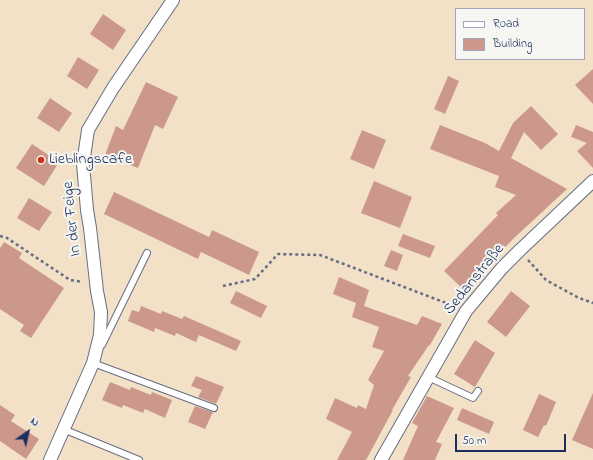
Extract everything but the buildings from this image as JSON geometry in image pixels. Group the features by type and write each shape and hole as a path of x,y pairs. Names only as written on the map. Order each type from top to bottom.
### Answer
{"street":[{"name":"In der Feige","path":"50,460 93,363 100,335 101,312 87,210 83,164 88,130 112,88 172,0"},
{"name":"Sedanstraße","path":"381,460 466,310 502,268 593,181"}],"lane":[{"name":"In der Feige","path":"93,363 147,253"},
{"path":"93,363 214,408"},
{"path":"428,377 473,398 478,391"},
{"path":"63,429 139,460"}],"path":[{"path":"0,236 7,238 70,280 96,283"},
{"path":"520,251 546,280 578,298 593,303"},
{"path":"223,286 255,279 278,254 320,255 466,310"}],"place":[{"name":"Lieblingscafe","path":"41,160"}]}
